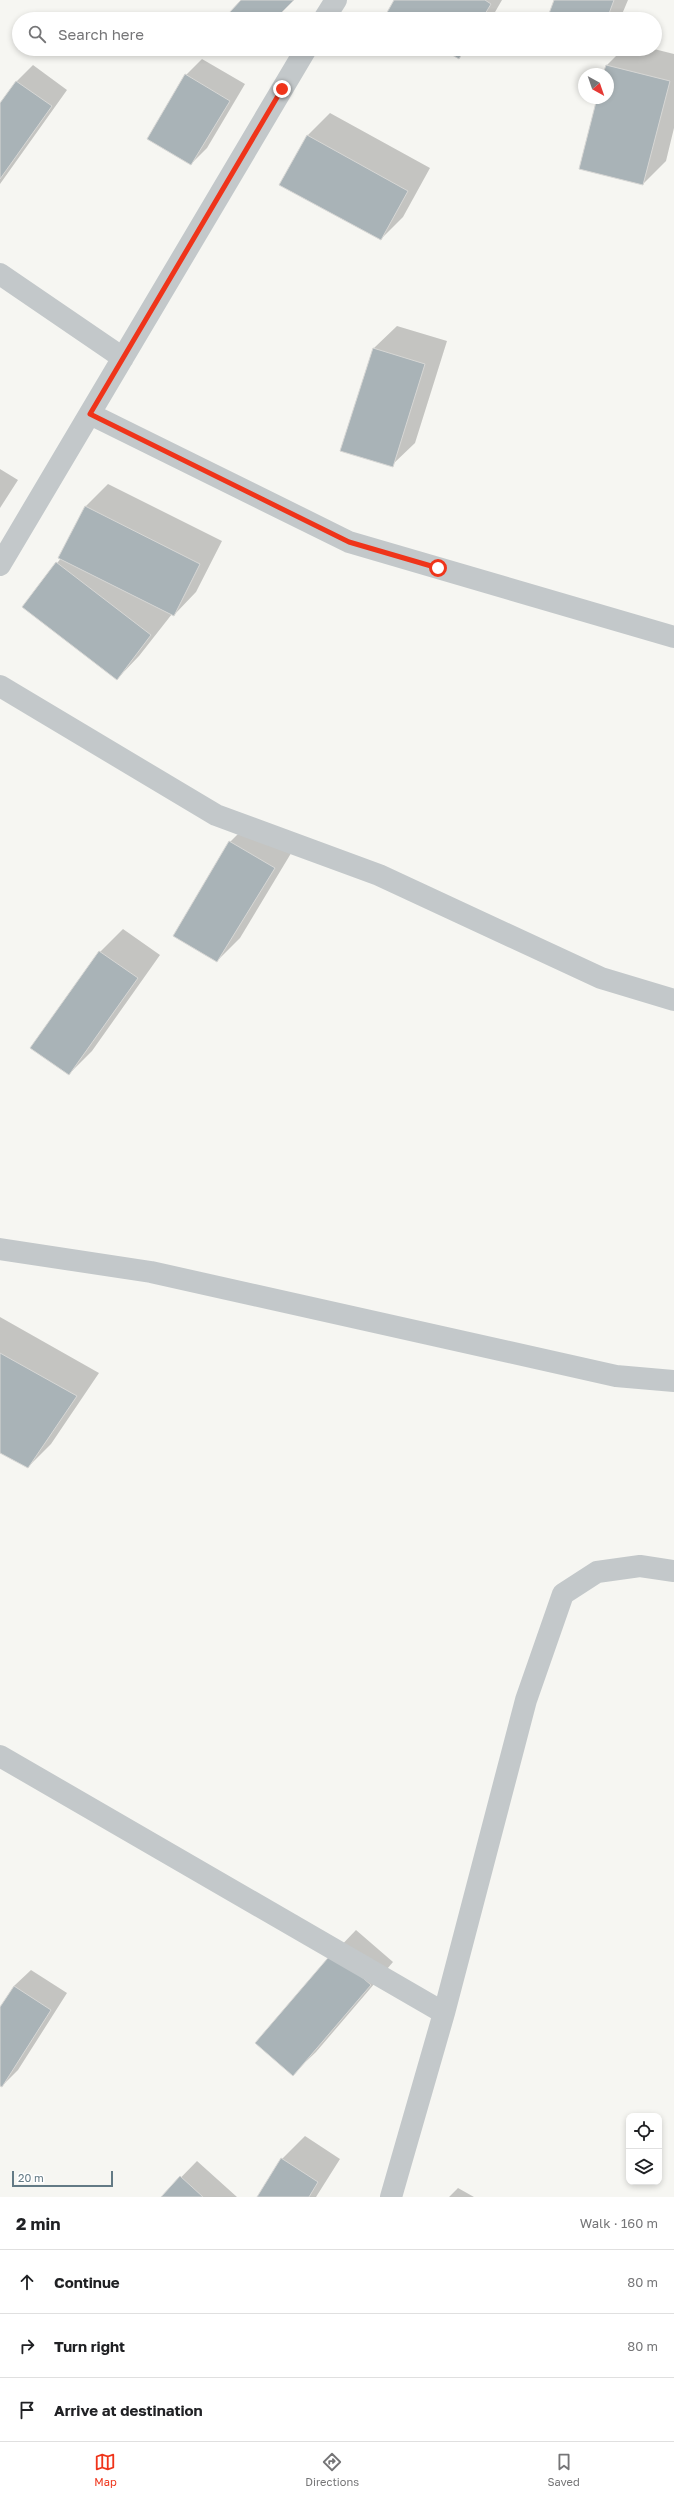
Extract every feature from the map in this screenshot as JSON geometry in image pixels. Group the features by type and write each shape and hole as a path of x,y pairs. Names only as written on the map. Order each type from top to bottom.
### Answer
{"street":[{"path":"328,12 336,0"},
{"path":"0,565 302,56"},
{"path":"0,274 123,358"},
{"path":"90,414 349,542 674,637"},
{"path":"0,686 216,815 379,874 600,978 674,1000"},
{"path":"0,1249 151,1272 616,1376 674,1381"},
{"path":"391,2197 444,2013 526,1700 563,1594 597,1572 640,1566 674,1571"},
{"path":"0,1756 444,2013"}],"building":[{"path":"241,0 294,0 282,12 230,12"},
{"path":"394,0 485,0 491,4 486,12 387,12"},
{"path":"554,0 614,0 610,12 550,12"},
{"path":"454,56 461,56 459,59"},
{"path":"606,65 670,81 643,185 579,169 595,104 614,104 614,68 605,68"},
{"path":"185,74 230,101 191,165 147,139"},
{"path":"16,81 52,106 0,179 0,103"},
{"path":"307,135 408,191 381,240 279,185"},
{"path":"373,348 425,364 393,467 340,451"},
{"path":"85,506 200,564 174,616 58,558"},
{"path":"56,562 151,635 117,680 22,607"},
{"path":"229,841 275,868 217,962 173,936"},
{"path":"99,951 138,978 69,1075 30,1048"},
{"path":"0,1353 77,1396 28,1468 0,1453"},
{"path":"333,1952 371,1985 293,2076 255,2043"},
{"path":"14,1986 51,2010 2,2087 0,2086 0,2007"},
{"path":"281,2158 318,2182 309,2197 257,2197"},
{"path":"180,2176 203,2197 161,2197"}],"route":[{"path":"282,89 90,414 349,542 438,568"}]}
